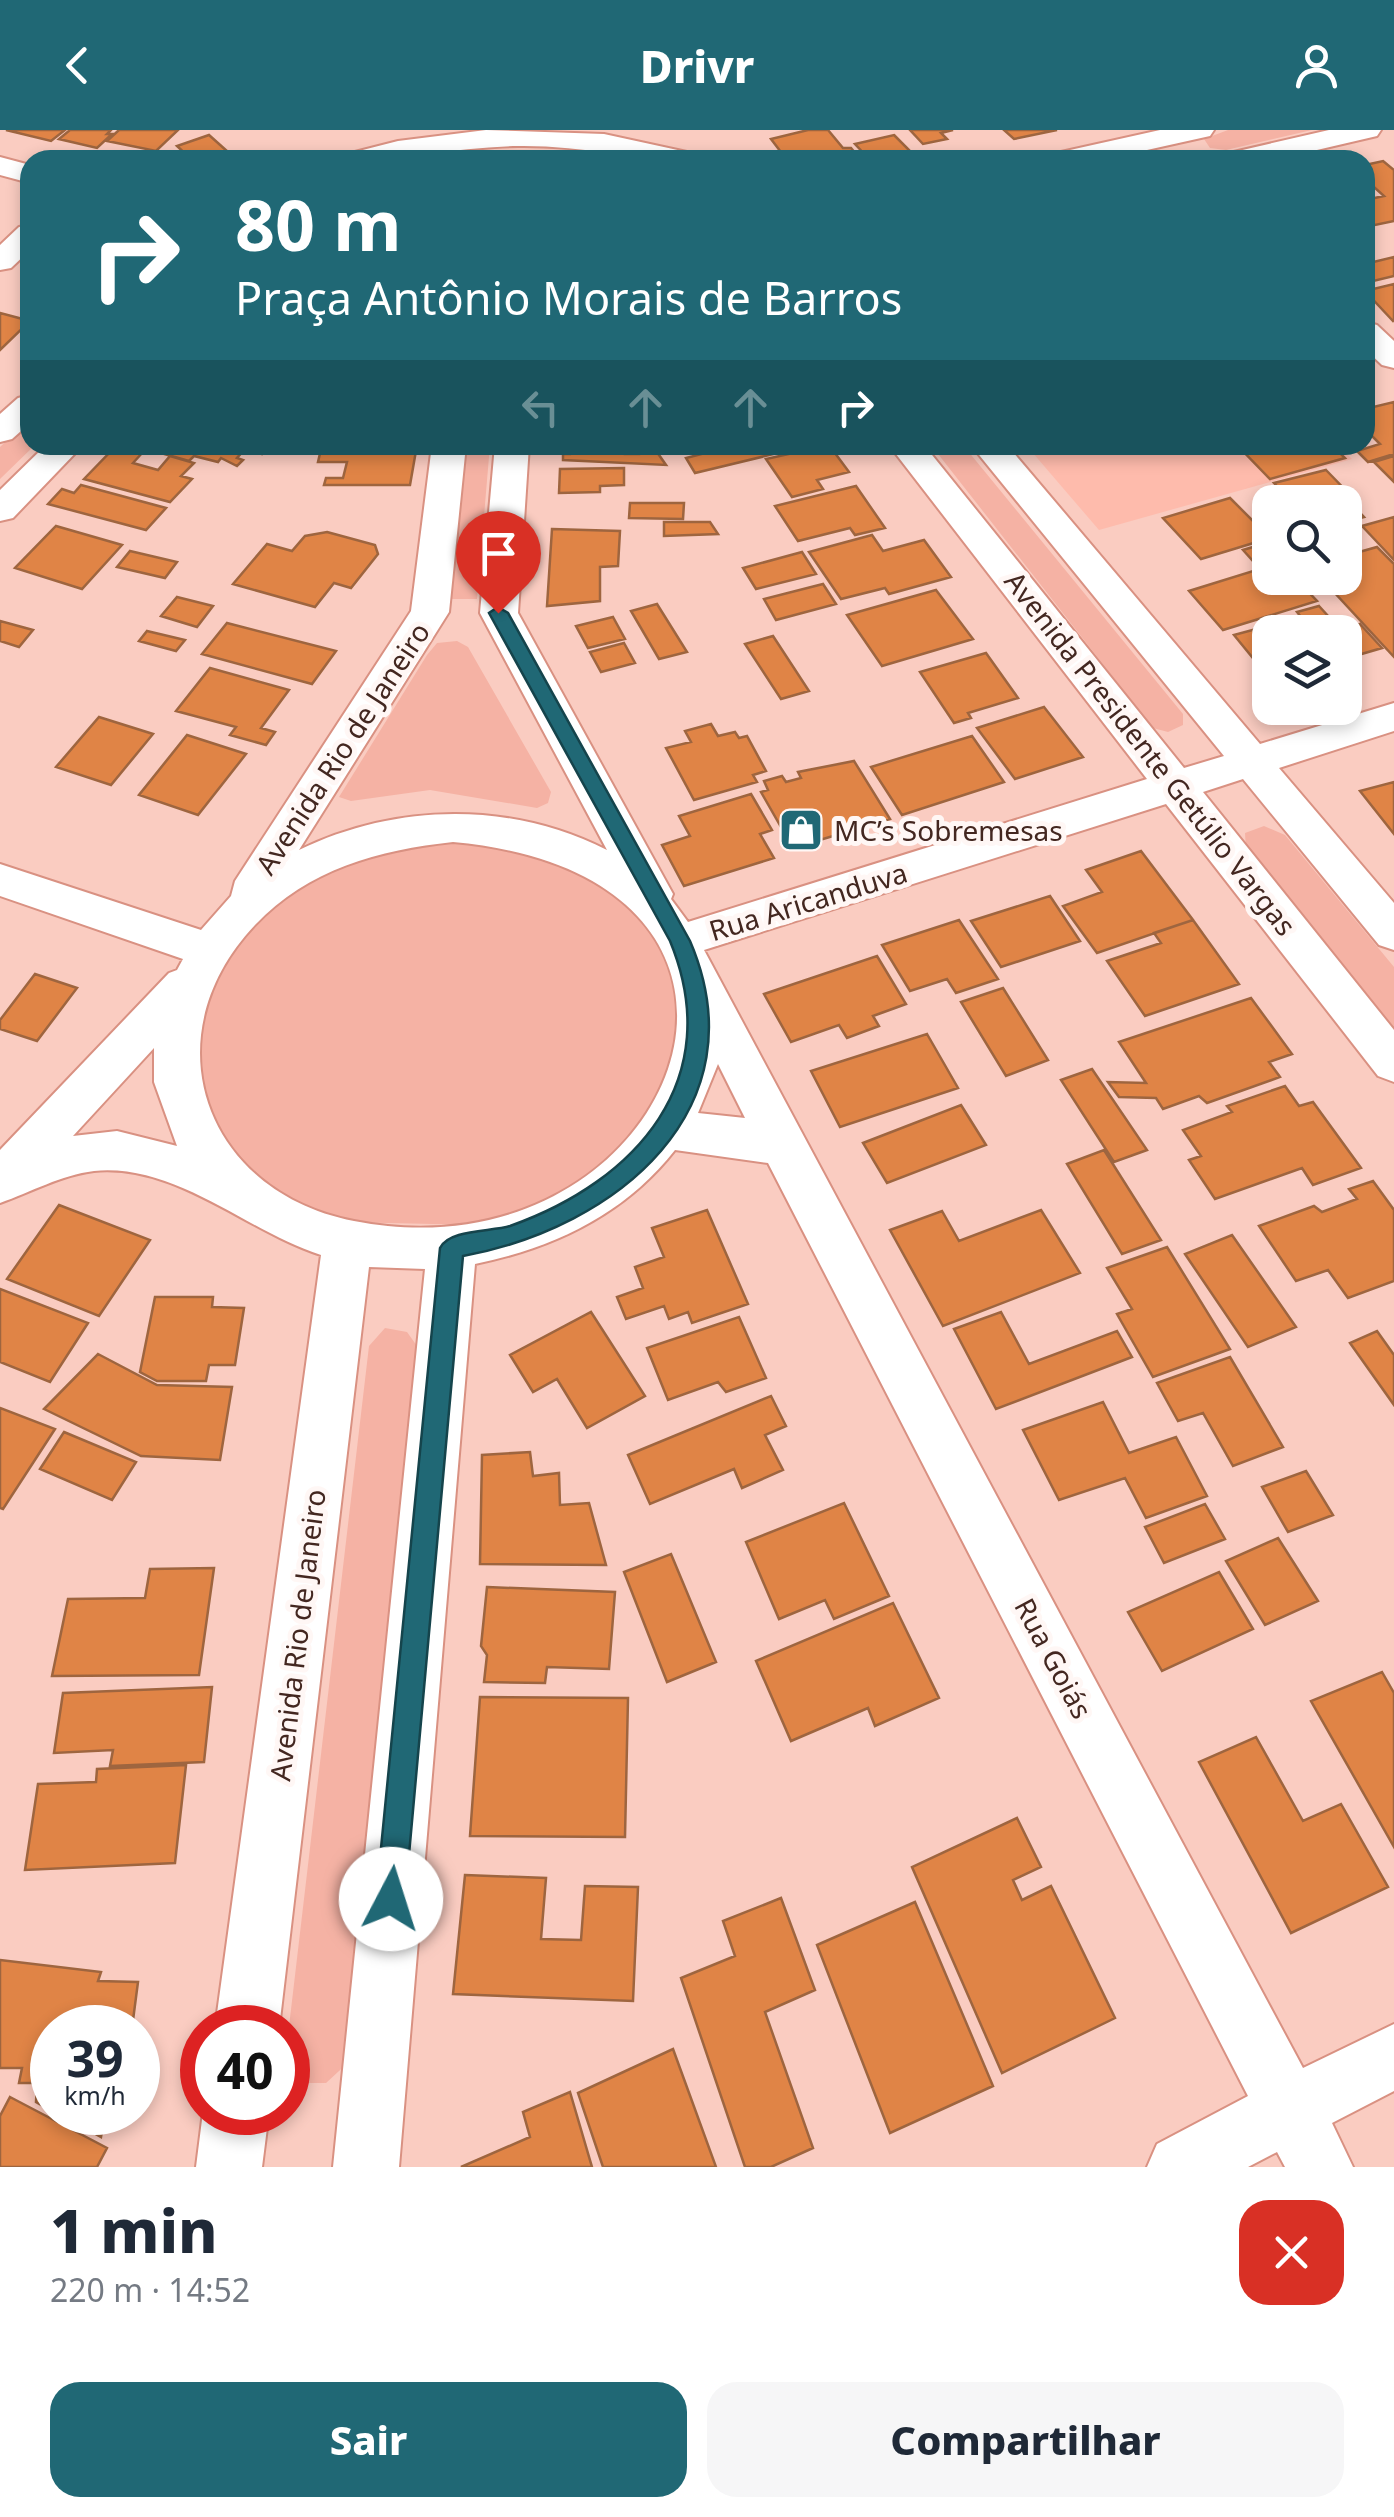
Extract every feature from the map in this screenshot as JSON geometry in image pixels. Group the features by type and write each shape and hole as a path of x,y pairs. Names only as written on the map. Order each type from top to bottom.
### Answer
{"street":[{"path":"1097,150 1149,135 1200,130"},
{"path":"1279,150 1367,130"},
{"path":"397,150 488,142 606,142 642,150"},
{"path":"0,260 20,228"},
{"path":"1375,341 1394,358"},
{"path":"0,432 20,414"},
{"path":"0,510 56,455"},
{"name":"Avenida Rio de Janeiro","path":"209,951 430,612 448,455"},
{"path":"0,1182 54,1158 92,1149 136,1150 178,1164 306,1230 347,1242 398,1249 452,1248 504,1238 553,1220 597,1196 635,1165 664,1130 686,1092 698,1052 700,1014 679,944 498,613 511,455"},
{"name":"Avenida Presidente Getúlio Vargas","path":"914,455 1394,1063"},
{"path":"996,455 1394,933"},
{"path":"430,612 498,613"},
{"name":"Rua Aricanduva","path":"679,944 1394,717"},
{"path":"0,1182 209,951 282,879 346,847 381,836 453,827 523,834 572,849 616,872 679,944"},
{"path":"0,880 209,951"},
{"name":"Rua Goiás","path":"679,944 1320,2167"},
{"path":"209,951 174,1042 182,1107 214,1165 239,1191 270,1212"},
{"path":"664,1130 750,1138 788,1148"},
{"name":"Avenida Rio de Janeiro","path":"250,2005 347,1242"},
{"path":"366,2167 452,1248"},
{"path":"1180,2167 1394,2056"}],"shaded area":[{"path":"1228,130 1312,130 1226,150 1210,148 1204,139"},
{"path":"20,428 20,455 25,455 0,479 0,447"},
{"path":"460,455 489,455 477,599 447,599"},
{"path":"939,455 971,455 1183,714 1183,725 1168,732 1153,728"},
{"path":"1035,455 1348,455 1352,459 1099,530"},
{"path":"457,641 468,647 551,792 548,803 537,808 430,790 351,801 339,797 427,655 437,643"},
{"path":"1264,826 1285,835 1394,967 1394,1035 1246,850 1245,833"},
{"path":"458,840 537,852 606,884 655,935 680,999 673,1069 634,1138 566,1193 479,1225 341,1222 264,1185 213,1129 193,1061 205,992 244,930 304,882 378,851"},
{"path":"385,1328 407,1332 417,1346 352,2059 326,2083 310,2083 310,2005 292,2005 369,1346"}],"building":[{"path":"6,130 65,130 51,141"},
{"path":"70,130 111,130 107,134 112,134 97,148 59,139"},
{"path":"119,130 178,130 157,150 107,141"},
{"path":"808,130 828,130 843,148 853,150 779,150 771,139"},
{"path":"910,130 953,130 941,133 947,139 923,144"},
{"path":"1004,130 1057,130 1014,139"},
{"path":"209,135 226,150 181,150 177,146"},
{"path":"894,135 909,150 861,150 855,144"},
{"path":"1383,161 1394,170 1394,221 1375,225 1375,198 1384,196 1375,188 1375,163"},
{"path":"1394,257 1394,276 1375,281 1375,262"},
{"path":"1394,284 1393,321 1375,302 1375,289"},
{"path":"0,313 20,318 20,331 0,350"},
{"path":"1394,402 1394,454 1368,462 1361,455 1375,455 1375,446 1380,444 1375,439 1375,407"},
{"path":"107,455 140,455 133,463 158,470 170,456 194,463 181,476 192,479 170,502 84,479"},
{"path":"168,455 240,455 237,458 243,460 237,466 221,458 218,462 194,456 189,461"},
{"path":"320,455 415,455 410,485 324,485 326,478 343,478 347,462 318,462"},
{"path":"563,455 659,455 666,465 563,460"},
{"path":"698,455 770,455 695,473 686,458"},
{"path":"836,455 849,472 817,480 823,489 792,497 766,459"},
{"path":"1247,455 1345,458 1270,479"},
{"path":"1394,456 1394,482 1374,462"},
{"path":"624,468 624,485 600,486 600,492 559,493 560,469"},
{"path":"1326,470 1341,485 1276,485"},
{"path":"81,485 166,508 146,530 48,504 62,489 74,493"},
{"path":"856,486 885,528 855,535 850,528 798,541 775,506"},
{"path":"1230,498 1252,520 1252,543 1201,559 1163,518"},
{"path":"630,503 684,503 683,519 629,518"},
{"path":"1394,517 1394,560 1362,526"},
{"path":"664,522 710,522 718,534 664,536"},
{"path":"56,526 122,545 82,589 15,568"},
{"path":"552,529 620,531 618,566 600,567 600,601 547,606"},
{"path":"327,532 375,545 378,554 351,588 334,583 315,607 233,584 267,544 292,551 305,536"},
{"path":"872,535 883,551 924,540 951,577 889,594 885,588 841,599 809,552"},
{"path":"1377,547 1394,564 1394,657 1362,622 1362,615 1355,615 1337,595 1362,595 1362,551"},
{"path":"130,551 177,562 165,578 117,567"},
{"path":"802,552 816,574 756,589 743,568"},
{"path":"1252,571 1252,595 1311,595 1317,601 1272,615 1252,615 1252,621 1223,630 1189,591"},
{"path":"823,584 836,604 776,620 764,599"},
{"path":"936,590 973,639 882,666 847,615"},
{"path":"177,597 213,606 197,627 161,616"},
{"path":"657,604 687,652 659,659 631,611"},
{"path":"1319,606 1327,615 1299,615 1297,612"},
{"path":"613,617 625,639 588,648 576,626"},
{"path":"0,621 33,630 19,647 0,641"},
{"path":"227,623 336,651 312,684 202,654"},
{"path":"1362,626 1382,648 1362,654"},
{"path":"1252,630 1252,657 1234,635"},
{"path":"147,631 185,640 176,651 139,641"},
{"path":"773,636 809,691 781,699 745,644"},
{"path":"624,643 635,663 601,672 590,652"},
{"path":"986,653 1018,698 968,713 971,718 954,723 920,672"},
{"path":"210,668 289,690 261,728 275,732 266,745 230,735 236,727 176,711"},
{"path":"1044,707 1083,757 1015,779 977,728"},
{"path":"99,717 153,734 111,785 56,767"},
{"path":"711,724 718,736 735,732 739,738 747,736 766,771 753,775 757,782 694,800 666,748 691,742 685,731"},
{"path":"187,735 246,754 198,815 139,795"},
{"path":"972,736 1004,782 902,815 871,767"},
{"path":"854,761 890,819 793,848 761,792 768,790 764,781 782,776 786,782 801,778 798,772"},
{"path":"1394,782 1394,834 1360,791"},
{"path":"751,794 772,830 760,834 774,858 684,886 662,845 690,836 679,816"},
{"path":"1141,851 1193,920 1097,953 1063,906 1102,892 1086,870"},
{"path":"1050,896 1080,941 1001,967 971,921"},
{"path":"959,920 998,979 956,993 947,979 910,991 882,945"},
{"path":"1193,920 1239,984 1145,1016 1107,961 1161,943 1154,933"},
{"path":"877,956 906,1004 873,1016 879,1026 847,1038 839,1025 791,1042 764,994"},
{"path":"35,974 77,988 37,1041 0,1029 0,1020"},
{"path":"1003,988 1048,1060 1006,1076 961,1002"},
{"path":"1251,998 1292,1054 1269,1062 1280,1077 1207,1103 1199,1096 1163,1109 1156,1098 1119,1097 1108,1082 1146,1083 1119,1042"},
{"path":"927,1034 958,1088 840,1127 811,1071"},
{"path":"1092,1069 1147,1150 1114,1162 1061,1080"},
{"path":"1285,1086 1299,1106 1313,1102 1361,1168 1313,1185 1302,1168 1215,1199 1189,1160 1201,1156 1183,1130 1232,1112 1227,1106"},
{"path":"961,1105 986,1145 887,1183 863,1143"},
{"path":"1104,1150 1161,1240 1122,1254 1067,1164"},
{"path":"1373,1181 1394,1210 1394,1281 1348,1298 1328,1270 1296,1281 1259,1226 1314,1206 1322,1212 1357,1199 1349,1189"},
{"path":"59,1205 150,1240 99,1316 7,1279"},
{"path":"707,1210 748,1304 692,1323 688,1312 669,1319 664,1306 626,1319 617,1297 643,1288 635,1267 664,1257 652,1228"},
{"path":"1041,1210 1080,1273 943,1326 890,1230 942,1211 959,1241"},
{"path":"1232,1235 1296,1327 1248,1347 1185,1254"},
{"path":"1167,1247 1230,1349 1153,1377 1117,1314 1132,1309 1107,1268"},
{"path":"0,1289 88,1323 50,1382 0,1362"},
{"path":"155,1297 213,1297 212,1307 244,1308 235,1365 209,1365 206,1381 157,1381 140,1372"},
{"path":"591,1312 645,1396 587,1428 557,1379 533,1392 510,1355"},
{"path":"1001,1312 1029,1364 1117,1331 1132,1357 996,1409 954,1329"},
{"path":"739,1317 766,1378 726,1392 718,1382 668,1400 647,1348"},
{"path":"1377,1331 1394,1355 1394,1405 1350,1343"},
{"path":"98,1354 157,1385 232,1387 220,1460 141,1456 44,1409"},
{"path":"1230,1357 1283,1447 1233,1466 1203,1413 1178,1421 1157,1383"},
{"path":"771,1396 786,1426 765,1435 783,1470 742,1488 734,1469 650,1504 628,1455"},
{"path":"1103,1402 1129,1453 1176,1437 1207,1496 1146,1518 1125,1478 1059,1500 1023,1430"},
{"path":"0,1408 55,1429 3,1509 0,1508"},
{"path":"64,1432 136,1462 112,1500 40,1469"},
{"path":"530,1452 533,1476 559,1473 560,1505 589,1503 606,1565 480,1564 482,1455"},
{"path":"1306,1471 1333,1515 1288,1532 1262,1487"},
{"path":"844,1503 889,1596 834,1619 825,1600 779,1619 746,1542"},
{"path":"1205,1504 1225,1539 1164,1563 1145,1527"},
{"path":"1278,1538 1318,1601 1265,1625 1226,1561"},
{"path":"671,1554 716,1662 667,1682 624,1572"},
{"path":"214,1568 199,1675 52,1676 68,1599 145,1598 150,1569"},
{"path":"1219,1572 1253,1629 1162,1671 1128,1612"},
{"path":"487,1587 615,1592 609,1669 547,1667 545,1683 484,1682 487,1655 481,1646"},
{"path":"893,1603 939,1698 875,1726 868,1708 791,1741 756,1661"},
{"path":"1382,1672 1394,1693 1394,1847 1311,1701"},
{"path":"212,1687 204,1762 110,1766 113,1750 54,1753 63,1693"},
{"path":"480,1697 628,1698 625,1837 470,1836"},
{"path":"1256,1737 1303,1821 1341,1804 1388,1887 1291,1933 1199,1762"},
{"path":"186,1765 175,1863 25,1870 38,1784 96,1782 97,1769"},
{"path":"1017,1818 1041,1867 1013,1880 1022,1900 1051,1886 1115,2018 1002,2073 912,1867"},
{"path":"465,1875 546,1878 541,1939 581,1940 585,1886 638,1887 633,2001 453,1994"},
{"path":"781,1898 815,1990 765,2012 813,2148 771,2167 745,2167 681,1978 735,1956 723,1921"},
{"path":"915,1902 993,2086 890,2133 817,1945"},
{"path":"0,1960 101,1972 98,1981 138,1982 135,2005 30,2005 30,2083 19,2083 22,2068 0,2068"},
{"path":"673,2049 716,2167 603,2167 578,2093"},
{"path":"570,2092 592,2167 461,2167 530,2137 523,2112"},
{"path":"10,2097 30,2108 30,2135 82,2135 107,2148 97,2167 0,2167 0,2116"}],"place":[{"name":"MC’s Sobremesas","path":"801,830"}],"route":[{"path":"391,1899 452,1248 504,1238 553,1220 597,1196 635,1165 664,1130 686,1092 698,1052 700,1014 695,976 680,941 498,613"}]}
